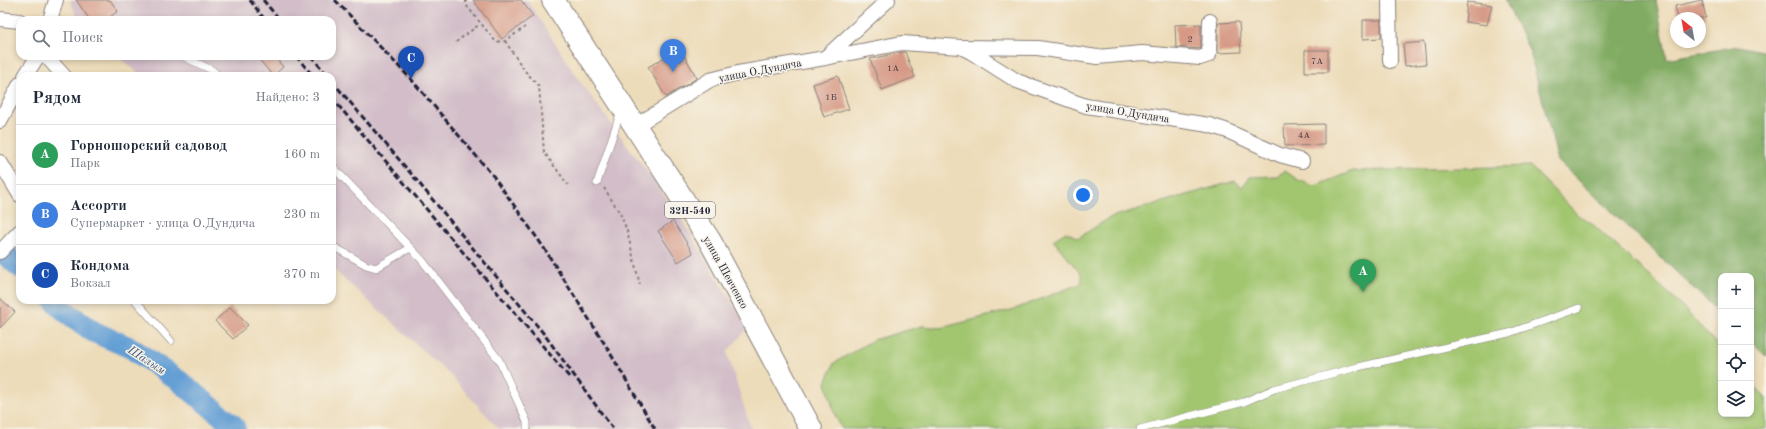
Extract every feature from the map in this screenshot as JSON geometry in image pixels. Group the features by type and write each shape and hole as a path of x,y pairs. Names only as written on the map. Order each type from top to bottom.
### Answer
{"main road":[{"name":"улица Шевченко","path":"553,0 710,241 811,429"}],"street":[{"path":"51,16 56,0"},
{"path":"825,58 888,0"},
{"path":"1389,0 1390,61"},
{"path":"0,19 16,21"},
{"name":"улица О.Дундича","path":"635,126 710,80 738,73 902,43 961,47 1038,48 1097,57 1142,53 1200,58 1209,55 1210,21"},
{"name":"улица О.Дундича","path":"961,47 1017,81 1060,98 1086,106 1209,125 1225,130 1280,155 1302,161"},
{"path":"28,72 35,60"},
{"path":"50,60 60,72"},
{"path":"0,121 16,91"},
{"path":"0,162 16,188"},
{"path":"0,252 16,235"}],"lane":[{"path":"191,60 214,72"},
{"path":"598,181 623,107"},
{"path":"336,170 422,260 499,360 527,422 527,429"},
{"path":"336,248 366,265 376,268 410,248"},
{"path":"139,304 171,341"},
{"path":"1140,429 1244,402 1274,389 1358,367 1509,333 1579,308"}],"path":[{"path":"466,0 466,5 496,42 506,41 525,27"},
{"path":"456,42 480,24"},
{"path":"506,41 526,71 539,86 544,152 568,185"},
{"path":"598,181 622,219 627,231 640,285"}],"shaded area":[{"path":"70,0 527,0 579,80 677,212 748,328 727,352 751,429 499,429 449,374 336,272 336,72 137,72 122,60 336,60 336,16 76,16"}],"green space":[{"path":"1505,0 1656,0 1667,59 1738,46 1766,52 1766,356 1754,345 1754,273 1718,273 1718,311 1558,161 1530,52"},
{"path":"1530,166 1579,216 1590,222 1677,301 1718,346 1718,417 1754,417 1754,385 1766,398 1766,429 842,429 835,415 826,383 834,363 873,340 922,326 941,328 1015,309 1082,283 1081,274 1053,240 1066,232 1078,238 1111,217 1235,181 1242,187 1250,177 1277,176 1285,171 1298,180 1315,186 1353,171"}],"building":[{"path":"76,0 110,0 118,11 111,16 87,16"},
{"path":"473,0 521,0 533,16 502,39"},
{"path":"1702,0 1705,12 1676,12 1675,6"},
{"path":"1467,2 1492,5 1487,25 1465,22"},
{"path":"1363,20 1381,20 1381,38 1363,39"},
{"path":"1239,22 1241,52 1218,53 1218,23"},
{"path":"1201,24 1201,49 1176,47 1175,25"},
{"path":"1424,42 1426,64 1405,66 1403,44"},
{"path":"680,48 697,78 666,97 648,67"},
{"path":"1305,50 1328,50 1328,72 1305,72"},
{"path":"905,52 915,77 882,90 870,59"},
{"path":"259,60 277,60 283,67 277,72 270,72"},
{"path":"838,76 849,109 824,117 813,84"},
{"path":"1324,124 1324,145 1285,146 1284,125"},
{"path":"673,221 693,253 678,262 658,231"},
{"path":"0,298 15,312 0,328"},
{"path":"230,307 248,325 233,339 215,321"}],"waterway":[{"name":"Шалым","path":"0,250 16,264"},
{"name":"Шалым","path":"58,304 65,311 94,332 131,348 179,381 233,425 235,429"}],"railway":[{"path":"250,0 262,16"},
{"path":"263,0 277,16"},
{"path":"335,0 411,79 494,177 542,245 606,346 655,429"},
{"path":"299,60 310,72"},
{"path":"314,60 325,72"},
{"path":"336,86 544,334 613,429"},
{"path":"336,103 570,378"}],"place":[{"name":"Ассорти","path":"673,72"},
{"name":"Кондома","path":"411,79"},
{"name":"Горношорский садовод","path":"1363,292"}]}
